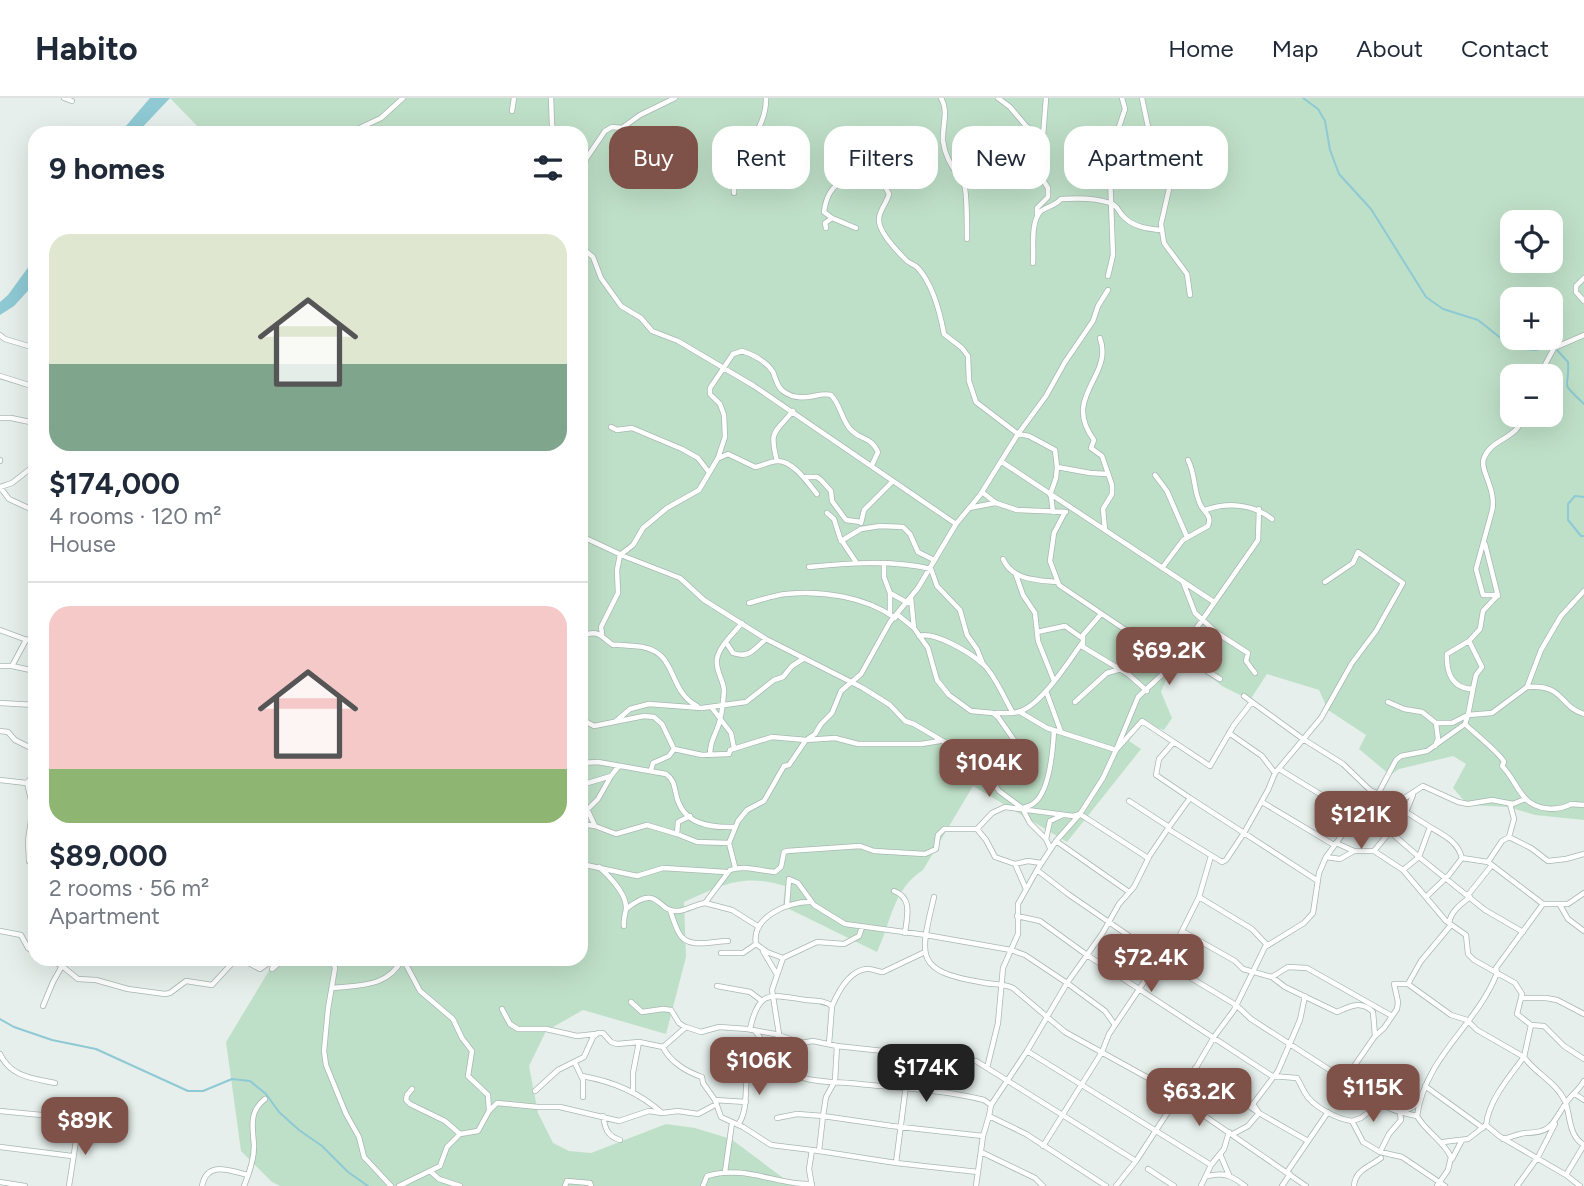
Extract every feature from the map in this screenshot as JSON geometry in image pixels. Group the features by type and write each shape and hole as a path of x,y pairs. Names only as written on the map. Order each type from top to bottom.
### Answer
{"street":[{"path":"64,98 72,101"},
{"path":"365,126 377,121 403,98"},
{"path":"512,111 514,98"},
{"path":"551,98 552,126"},
{"path":"588,156 606,131 612,127 622,128 640,115 675,98"},
{"path":"734,193 733,179 739,161 761,123 766,98"},
{"path":"941,98 945,105 944,145 950,165 964,185 966,193 967,239"},
{"path":"998,98 1010,107 1026,126"},
{"path":"1045,126 1046,98"},
{"path":"1108,276 1113,255 1110,175 1118,130 1125,109 1122,98"},
{"path":"1142,98 1153,151 1169,173 1169,189 1161,224 1164,243 1187,274 1190,295"},
{"path":"832,189 824,212 856,228"},
{"path":"886,189 888,194 878,220 884,237 905,259 918,268 940,313 944,334 968,356 969,381 976,402 1018,434 1030,436 1055,450 1056,478 1050,495 1053,512"},
{"path":"1033,263 1037,208 1048,197 1048,189"},
{"path":"1036,219 1040,212 1056,205 1061,199 1076,198 1111,203 1122,215 1139,226 1162,230"},
{"path":"826,228 825,223 832,218"},
{"path":"588,253 593,257 601,278 621,306 640,318 652,331 678,341 793,411 956,524"},
{"path":"1584,278 1576,286 1576,292 1584,301"},
{"path":"735,867 729,843 735,827 747,810 764,801 775,785 780,771 789,765 806,740 815,734 830,716 841,691 861,674 894,616 931,569 956,524 982,492 1093,321 1108,290"},
{"path":"0,335 28,346"},
{"path":"1545,364 1554,348 1584,335"},
{"path":"1100,338 1103,346 1102,358 1084,399 1081,418 1087,433 1094,440 1091,448 1102,456 1113,490 1104,505 1105,530"},
{"path":"602,635 601,627 618,593 617,570 620,555 633,545 643,528 667,508 699,490 718,458 725,437 724,415 720,404 710,394 710,388 733,354 742,351 766,364 785,393 805,398 831,395 850,429 874,443 878,452 872,465"},
{"path":"0,376 28,385"},
{"path":"777,461 772,434 793,411"},
{"path":"0,418 28,422"},
{"path":"611,427 617,430 632,428 682,449 698,458 708,471"},
{"path":"1498,596 1483,594 1476,569 1494,499 1482,461 1494,443 1511,436 1517,427"},
{"path":"718,458 728,454 755,467 777,461 785,463 806,477 817,494"},
{"path":"1162,568 1187,537 1208,526 1210,519 1201,505 1194,486 1194,471 1188,460"},
{"path":"1001,462 1214,602"},
{"path":"1057,467 1107,474"},
{"path":"28,472 12,483 0,487 9,499 28,507"},
{"path":"1155,475 1167,491 1187,537"},
{"path":"806,477 821,480 831,491 832,500 846,520 861,522"},
{"path":"861,529 864,510 893,481"},
{"path":"982,492 996,503 1017,510 1065,512 1073,509"},
{"path":"969,508 996,503"},
{"path":"1205,510 1227,503 1259,509 1272,519"},
{"path":"987,1068 998,1023 1003,968 1018,934 1018,904 1050,848 1080,814 1103,778 1138,697 1147,691 1173,662 1258,540 1259,509"},
{"path":"1492,511 1485,532 1485,547 1498,596"},
{"path":"1065,512 1054,533 1049,561 1057,582 1173,662"},
{"path":"827,513 834,519 841,541 856,563"},
{"path":"841,541 861,529 903,527 910,534 918,552 934,560"},
{"path":"588,539 680,578 704,600 766,639 851,682 890,705 905,721 980,763 986,769 993,785 1022,808 1034,829 1046,839 1050,848"},
{"path":"1129,801 1211,856 1222,862 1226,860 1262,802 1277,771 1321,718 1403,583 1358,552 1353,563 1325,582"},
{"path":"1003,559 1008,570 1016,575 1057,582"},
{"path":"809,567 856,563 916,565 931,569"},
{"path":"884,565 884,577 894,616"},
{"path":"931,569 937,586 960,610 967,635 1013,713"},
{"path":"1016,575 1021,592 1035,613 1038,641 1054,681"},
{"path":"1183,582 1195,613 1217,633 1248,653 1246,661 1255,673"},
{"path":"1527,687 1541,650 1561,615 1584,591"},
{"path":"890,593 909,600"},
{"path":"749,603 787,594 837,594 870,603 914,628"},
{"path":"1473,689 1464,689 1453,681 1446,669 1447,654 1469,640 1480,629 1483,611 1498,596"},
{"path":"909,600 914,628 930,653 937,680 952,699 971,711 993,713 1020,712 1046,691 1101,614"},
{"path":"710,755 710,743 717,731 723,704 723,685 718,673 717,659 742,623"},
{"path":"1037,632 1065,626 1082,640 1087,651 1121,669 1147,691"},
{"path":"0,630 26,640 12,666"},
{"path":"588,634 602,635 613,645 650,647 670,668 681,694 690,703 702,708"},
{"path":"918,636 926,634 939,638 983,664"},
{"path":"726,643 733,653 749,655 766,639"},
{"path":"1116,1186 1179,1096 1180,1089 1187,1083 1236,1005 1267,945 1304,923 1313,913 1319,873 1326,857 1356,816 1365,810 1378,794 1396,760 1427,751 1465,724 1476,675 1482,667 1469,640"},
{"path":"1181,651 1189,660 1220,679"},
{"path":"614,723 630,709 649,704 712,708 746,702 765,685 783,677 792,666 803,659"},
{"path":"0,666 28,669"},
{"path":"1075,702 1107,673 1121,669"},
{"path":"1388,702 1404,709 1422,712 1436,723 1452,723 1468,715 1492,713 1527,687 1540,686 1562,696 1576,711 1584,714"},
{"path":"1046,691 1062,733"},
{"path":"1244,696 1343,764 1370,790 1397,803 1406,812 1452,841 1462,858"},
{"path":"1116,750 1142,721 1210,766 1229,733 1252,702"},
{"path":"0,704 28,705"},
{"path":"712,708 731,733 734,749"},
{"path":"1020,712 1034,722 1054,730 1116,750"},
{"path":"993,713 1004,723 1014,740"},
{"path":"588,730 594,726 644,716 659,719 674,748"},
{"path":"588,722 594,726"},
{"path":"1435,746 1438,739 1436,723"},
{"path":"1465,724 1485,744 1501,755 1504,762 1502,766 1511,775 1525,799"},
{"path":"1022,808 1035,803 1045,784 1052,761 1054,730"},
{"path":"0,731 8,732 15,740 28,746"},
{"path":"1229,733 1262,756 1277,771 1356,816"},
{"path":"674,748 710,755 729,754 730,750 772,737 806,740 835,738 868,744 921,744 941,741"},
{"path":"1173,743 1159,759 1156,775 1318,881"},
{"path":"650,771 653,764 669,756 674,748"},
{"path":"588,763 666,774 672,779 683,811 709,828 735,827"},
{"path":"588,809 598,799 619,766"},
{"path":"588,783 611,776"},
{"path":"0,780 27,783 28,787"},
{"path":"1397,803 1423,786 1468,804 1492,800 1510,804 1525,799 1555,810 1564,809 1571,804 1584,805"},
{"path":"1374,851 1406,812 1413,794"},
{"path":"976,1186 990,1105 1119,904 1139,880 1149,858 1190,797"},
{"path":"1262,802 1335,844 1354,851 1374,851 1403,870 1407,878 1450,924 1466,934 1468,954 1515,983 1522,992 1517,1014 1531,1025 1544,1026 1564,1046 1584,1059"},
{"path":"1408,984 1421,961 1450,924 1450,918 1469,896 1502,841 1509,836 1514,819 1510,804"},
{"path":"705,903 726,872 735,867 775,872 781,867 784,852 818,847 843,849 860,846 874,851 925,854 936,849 938,835 944,829 977,829 997,809 1022,808 1080,814 1149,858"},
{"path":"1365,810 1390,834 1488,912 1503,918 1523,932"},
{"path":"588,812 595,826"},
{"path":"1046,839 1050,821 1064,814"},
{"path":"677,834 678,822 690,816"},
{"path":"588,825 616,834 647,825 697,842 729,843"},
{"path":"1403,870 1419,857 1430,827"},
{"path":"977,829 995,858 1015,864 1028,861 1041,863"},
{"path":"1509,836 1548,861 1584,854"},
{"path":"1056,841 1129,892"},
{"path":"1326,857 1344,858 1354,851"},
{"path":"1043,1146 1102,1052 1115,1025 1162,958 1174,947 1199,897 1211,856"},
{"path":"1462,858 1490,863 1543,904 1571,903 1584,893"},
{"path":"1426,897 1462,858"},
{"path":"1015,864 1026,889"},
{"path":"588,865 637,876 663,868 726,872"},
{"path":"598,866 615,884 626,909 624,926"},
{"path":"1037,870 1176,968 1236,1005 1251,1019 1336,1074 1350,1077"},
{"path":"787,905 789,879 798,883 811,902 845,924 926,935 1011,950 1025,955 1105,1011 1115,1025"},
{"path":"894,891 902,894 907,902 905,933"},
{"path":"933,897 925,952 932,965 942,974 1013,988 1069,1035 1179,1096 1306,1186"},
{"path":"1199,897 1252,929 1267,945"},
{"path":"626,909 643,898 657,900 670,910 679,934 686,940 704,944 729,941"},
{"path":"783,958 763,950 756,944 755,935 759,927 773,913 787,905 799,901 811,902"},
{"path":"670,910 681,911 705,903 732,910 759,927"},
{"path":"1417,1116 1419,1101 1440,1056 1488,992 1497,973 1499,961 1543,904"},
{"path":"1559,905 1568,919 1584,931"},
{"path":"1017,916 1040,921 1189,1024 1214,1037 1272,1076 1297,1078 1305,1094 1344,1120 1352,1121 1380,1103"},
{"path":"779,1035 772,996 776,974 783,958 817,942 844,944 859,936 862,927"},
{"path":"0,931 22,935 28,947"},
{"path":"1182,931 1228,957 1243,969 1272,976 1285,987 1325,1008 1337,1012 1354,1004 1363,1005 1373,1012 1375,1036"},
{"path":"722,953 743,953 756,944"},
{"path":"1174,947 1176,968"},
{"path":"763,950 776,974"},
{"path":"829,1044 832,1006 840,989 857,973 869,969 883,972 925,952"},
{"path":"43,1006 62,966 78,979 165,994 186,981 212,985 229,966"},
{"path":"255,966 260,969 265,966"},
{"path":"334,966 324,1051 326,1065 346,1114 359,1137 364,1157 391,1186"},
{"path":"333,988 374,984 386,979 398,966"},
{"path":"406,966 420,991 453,1019 459,1028 462,1038 472,1051 468,1076 488,1095 489,1111"},
{"path":"1272,976 1288,967 1307,968 1392,1016"},
{"path":"1451,1161 1442,1142 1428,1131 1417,1116 1388,1109 1361,1090 1350,1077 1350,1072 1398,1006 1394,984 1408,984 1451,1015 1467,1020 1477,1030 1524,1057 1532,1068 1551,1082 1566,1103 1575,1137 1584,1145 1566,1175"},
{"path":"717,986 750,992 762,1001"},
{"path":"832,1006 824,1001 772,996 762,1001 754,1010 752,1030 773,1059 789,1073 820,1082 835,1081 973,1098 990,1105"},
{"path":"1259,1113 1253,1104 1278,1071 1291,1044 1305,996"},
{"path":"1522,998 1558,1000 1584,1014"},
{"path":"631,1002 642,1012 671,1010 679,1023 701,1032 719,1027 752,1030 779,1035 796,1043 813,1041 971,1060 1136,1161"},
{"path":"502,1009 510,1024 518,1029 550,1029 576,1036 603,1033 611,1042 617,1044 639,1042 663,1047"},
{"path":"1442,1142 1462,1141 1475,1135 1484,1126 1496,1097 1524,1057 1531,1025"},
{"path":"663,1047 686,1027"},
{"path":"535,1091 558,1070 584,1057 596,1034"},
{"path":"633,1093 633,1073 639,1042"},
{"path":"819,1150 826,1097 835,1081 837,1046"},
{"path":"663,1047 676,1063 691,1074 702,1077 719,1115 771,1145 978,1172"},
{"path":"1027,1051 1211,1165"},
{"path":"0,1054 7,1067 22,1076 55,1083"},
{"path":"896,1163 909,1054"},
{"path":"724,1173 735,1124 745,1113 750,1065 757,1059 773,1059"},
{"path":"575,1063 582,1076 583,1097"},
{"path":"0,1068 7,1067"},
{"path":"1195,1068 1259,1113 1308,1142"},
{"path":"582,1076 604,1081 645,1098 662,1113"},
{"path":"1517,1186 1538,1157 1566,1103 1584,1082"},
{"path":"1425,1086 1503,1139 1538,1157 1580,1186"},
{"path":"412,1089 407,1095 410,1104 445,1121 460,1134"},
{"path":"1575,1094 1584,1100"},
{"path":"244,1186 254,1146 251,1128 255,1111 265,1099"},
{"path":"1400,1113 1419,1101"},
{"path":"399,1186 443,1163 447,1147 460,1134 478,1131 489,1111 498,1103 560,1107 619,1121 639,1113 678,1111 698,1114 714,1103 746,1102"},
{"path":"0,1111 83,1119 72,1156 69,1186"},
{"path":"1282,1186 1328,1111"},
{"path":"1201,1186 1211,1165 1224,1149 1230,1133 1248,1126 1259,1113"},
{"path":"1354,1186 1358,1173 1380,1155 1389,1134 1401,1120 1400,1113"},
{"path":"777,1118 797,1114 823,1116 983,1136"},
{"path":"603,1116 611,1138 620,1140"},
{"path":"989,1116 1026,1134 1106,1186"},
{"path":"1352,1121 1363,1142 1380,1155 1402,1157 1440,1185 1462,1141"},
{"path":"1503,1139 1549,1129 1557,1121"},
{"path":"0,1147 72,1156"},
{"path":"703,1186 707,1176 724,1173 755,1175 784,1184 812,1185 809,1169 811,1150"},
{"path":"981,1152 1035,1178 1043,1186"},
{"path":"1220,1154 1229,1175"},
{"path":"202,1186 211,1170 217,1168 248,1175"},
{"path":"1148,1169 1174,1186"},
{"path":"430,1171 439,1179 460,1186"},
{"path":"1207,1176 1223,1173 1245,1186"},
{"path":"565,1186 567,1181 591,1186"},
{"path":"0,1182 26,1186"}],"green space":[{"path":"170,98 1584,98 1584,820 1535,815 1508,807 1468,805 1453,788 1466,764 1453,756 1399,769 1390,775 1359,749 1366,735 1328,710 1319,690 1267,674 1250,700 1222,686 1183,657 1169,672 1161,692 1172,718 1164,730 1141,722 1129,741 1141,749 1067,842 973,786 923,870 899,896 877,952 783,906 785,886 757,881 733,883 684,902 686,957 666,1034 583,1010 546,1031 529,1066 538,1113 553,1143 569,1151 591,1153 666,1124 695,1128 731,1139 794,1186 280,1186 272,1182 241,1151 226,1042 272,966 588,966 588,126 197,126"}],"water":[{"path":"150,98 170,98 144,126 126,126"},
{"path":"28,268 28,291 14,306 0,315 0,302"}],"waterway":[{"path":"1303,98 1318,109 1325,121 1330,150 1339,174 1371,209 1426,297 1443,309 1478,320 1500,337"},
{"path":"1557,350 1568,362 1568,388 1584,404"},
{"path":"1584,497 1575,496 1568,504 1568,520 1581,536 1584,536"},
{"path":"0,1019 14,1027 52,1040 96,1049 188,1091 203,1091 232,1079 250,1081 266,1094 279,1112 299,1130 368,1186"}]}
